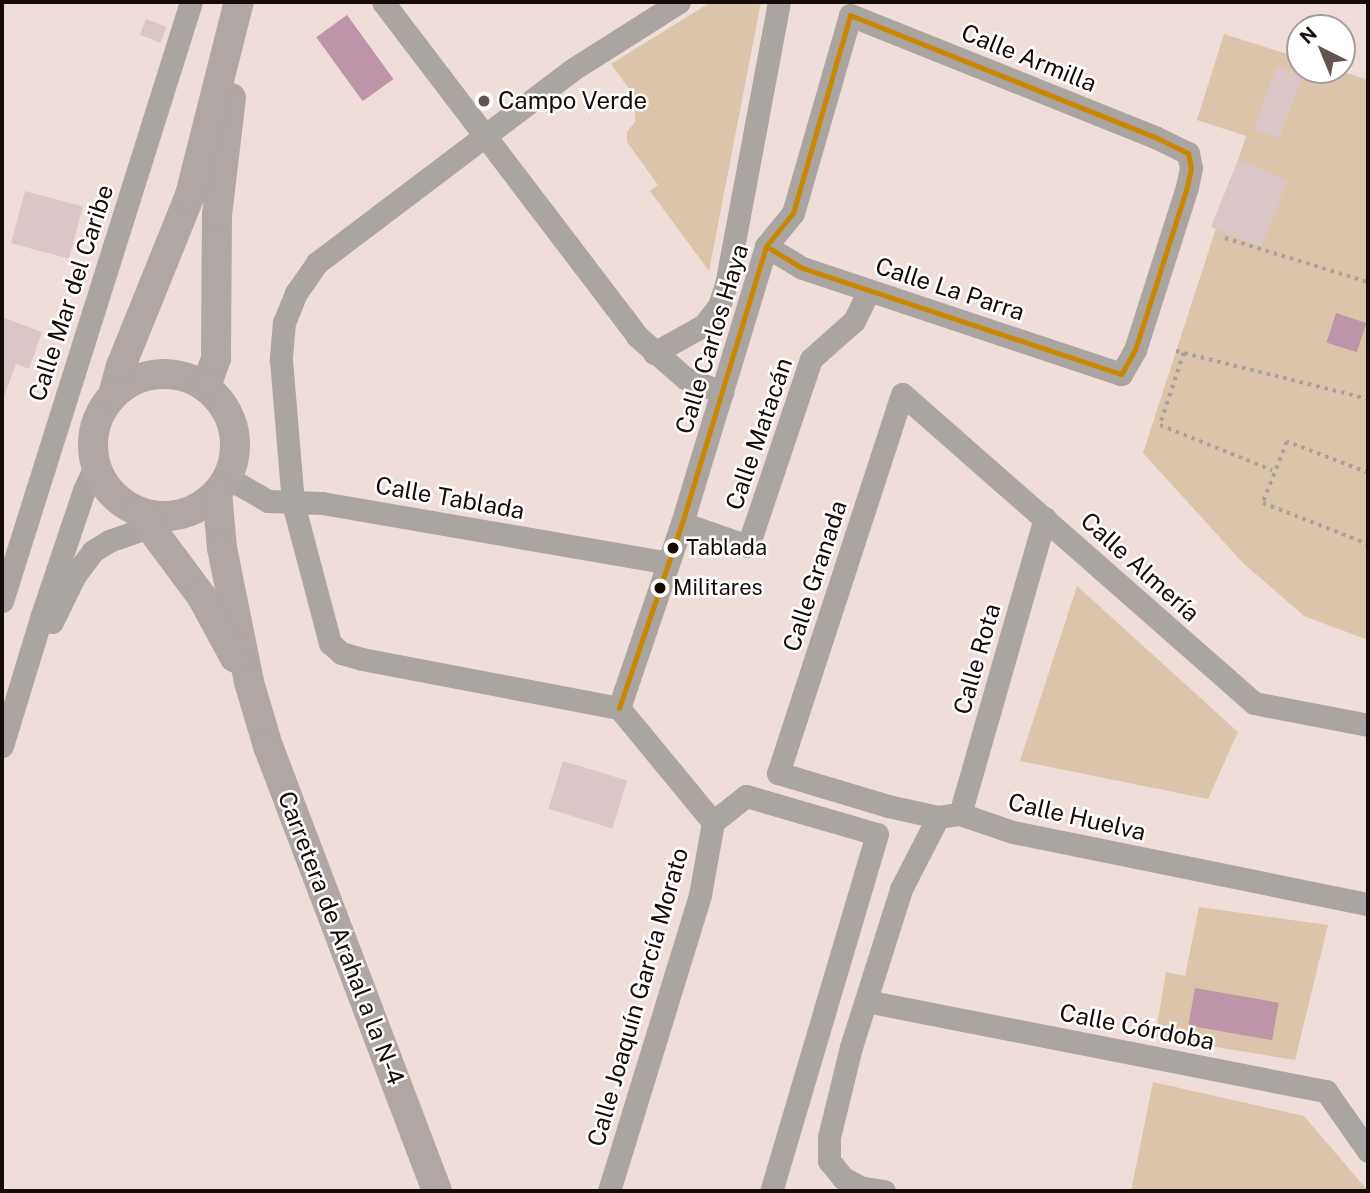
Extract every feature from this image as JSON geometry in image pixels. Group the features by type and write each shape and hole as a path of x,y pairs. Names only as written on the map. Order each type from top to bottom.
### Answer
{"main road":[{"path":"113,396 121,366 190,195 239,2"},
{"path":"206,386 216,358 217,215 234,71 251,2"},
{"path":"168,373 188,377 206,386 224,404 234,428 236,454 222,486 189,512 150,518 113,495 96,464 93,446 95,428 102,410 113,396 129,383 148,375 168,373"},
{"name":"Carretera de Arahal a la N-4","path":"222,486 222,548 249,682 268,746 437,1191"},
{"name":"Carretera de Arahal a la N-4","path":"150,518 202,597 249,682"}],"street":[{"name":"Calle Mar del Caribe","path":"2,601 191,2"},
{"path":"383,2 637,336 685,378 722,392"},
{"path":"678,2 572,70 317,263 296,293 281,339 293,503 330,643 341,653 362,659 619,708 713,822"},
{"path":"654,353 705,325 719,306 726,285 779,2"},
{"name":"Calle Armilla","path":"850,15 1155,137 1188,153 1191,168 1187,187 1135,350 1121,373"},
{"name":"Calle Carlos Haya","path":"619,708 682,523 766,246 793,213 850,15"},
{"name":"Calle La Parra","path":"766,246 802,268 1121,373"},
{"name":"Calle Matacán","path":"682,523 748,545 811,359 854,321 869,290"},
{"name":"Calle Almería","path":"902,394 1254,703 1368,725"},
{"name":"Calle Granada","path":"778,774 902,394"},
{"path":"2,746 15,685 84,489 96,464"},
{"name":"Calle Tablada","path":"222,486 268,501 322,503 668,563"},
{"path":"15,685 75,575 93,551 150,518"},
{"name":"Calle Rota","path":"884,1191 843,1178 830,1161 829,1137 866,1001 901,889 949,815 1045,518"},
{"name":"Calle Huelva","path":"778,774 888,806 949,815 1013,832 1368,904"},
{"name":"Calle Joaquín García Morato","path":"609,1191 700,895 713,822 746,796 877,834 771,1191"},
{"name":"Calle Córdoba","path":"866,1001 1326,1091 1368,1151"}],"path":[{"path":"1224,239 1368,282"},
{"path":"1176,351 1368,399"},
{"path":"1184,353 1160,425 1273,470"},
{"path":"1368,473 1287,442 1273,470 1263,503 1368,544"}],"shaded area":[{"path":"711,2 761,2 709,271 650,191 658,185 627,142 627,132 635,122 635,97 611,64"},
{"path":"347,15 393,79 363,101 316,37"},
{"path":"1224,34 1286,54 1286,84 1356,84 1356,76 1368,80 1368,640 1304,616 1244,564 1143,453 1246,136 1197,120"},
{"path":"1336,313 1366,323 1357,352 1326,342"},
{"path":"1077,586 1238,732 1208,799 1020,761"},
{"path":"1199,907 1328,925 1295,1060 1155,1037 1166,972 1185,976"},
{"path":"1195,988 1279,1003 1272,1040 1188,1025"},
{"path":"1153,1082 1304,1116 1368,1191 1131,1191"}],"building":[{"path":"146,19 167,27 160,43 140,35"},
{"path":"1277,66 1286,69 1286,84 1299,84 1279,138 1254,129"},
{"path":"1238,160 1288,180 1261,247 1211,227"},
{"path":"25,191 83,207 69,259 11,243"},
{"path":"2,317 42,332 29,369 16,364 4,397"},
{"path":"563,761 627,781 612,828 548,809"}],"transit line":[{"path":"619,708 682,523 766,246 793,213 850,15 1155,137 1188,153 1191,168 1187,187 1135,350 1121,374 802,268 766,246"}],"place":[{"name":"Campo Verde","path":"484,101"},
{"name":"Tablada","path":"673,548"},
{"name":"Militares","path":"660,588"}]}
